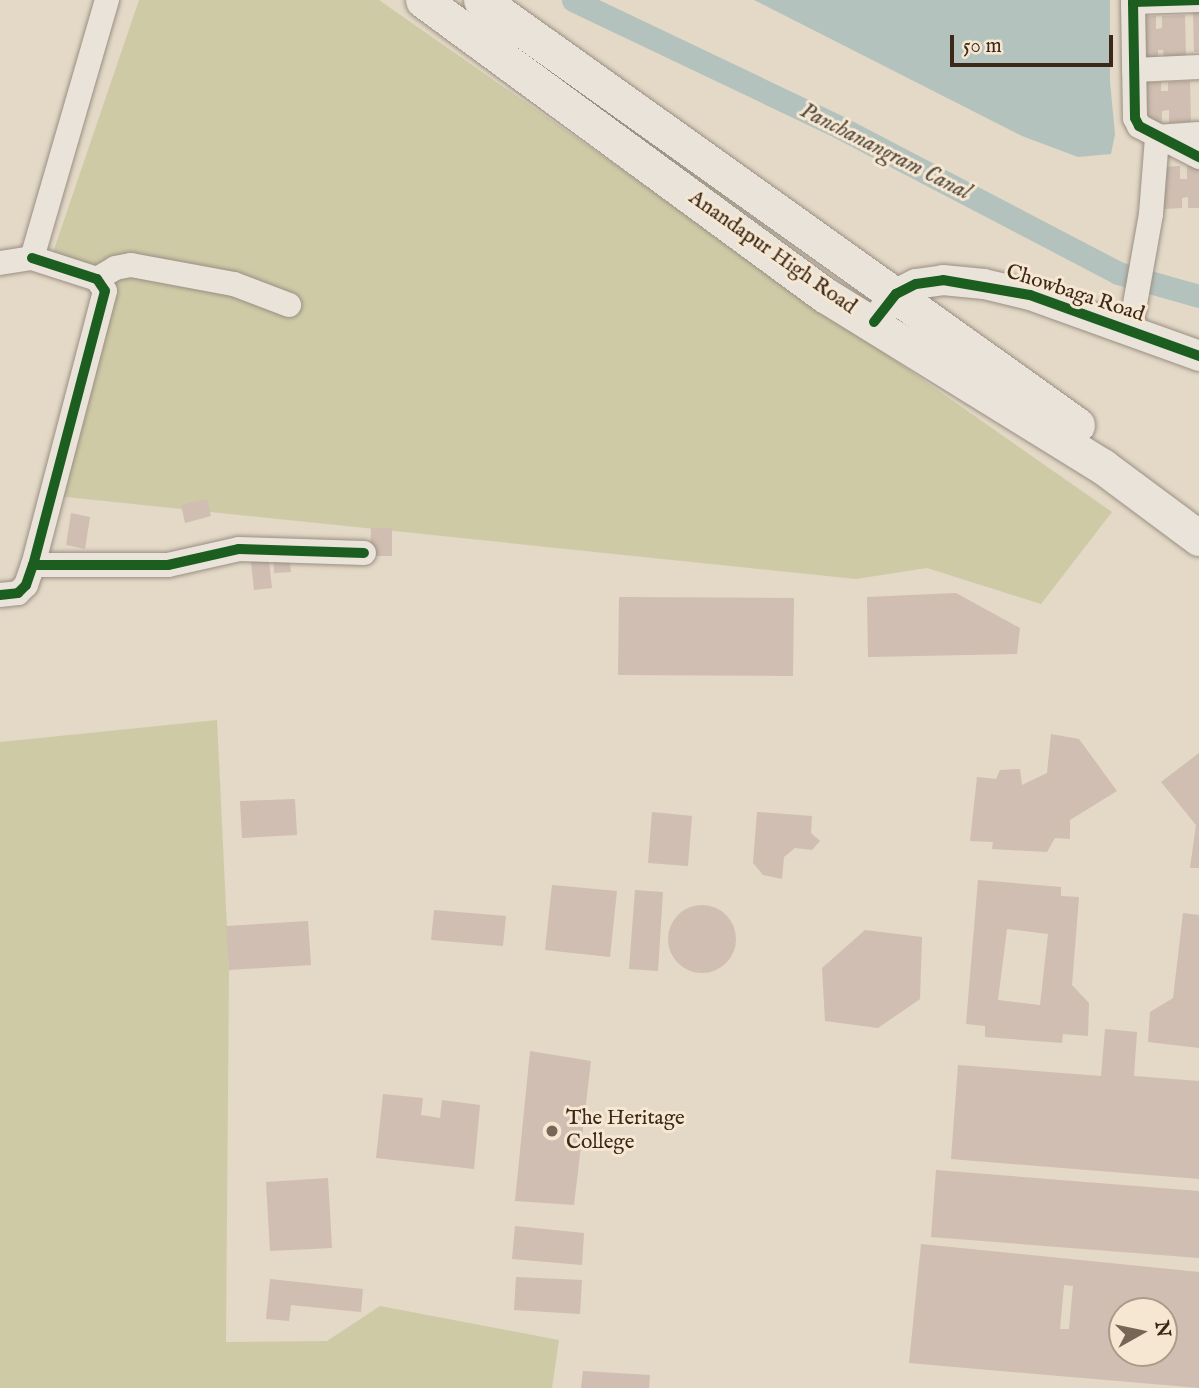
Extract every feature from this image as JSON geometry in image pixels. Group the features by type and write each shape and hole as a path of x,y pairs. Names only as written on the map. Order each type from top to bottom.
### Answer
{"main road":[{"name":"Anandapur High Road","path":"423,0 824,295 874,322 1112,472 1199,538"},
{"name":"Anandapur High Road","path":"481,0 897,294 1199,513"}],"street":[{"path":"32,258 107,0"},
{"path":"1199,0 1133,2 1135,118 1139,127 1199,157"},
{"path":"1134,70 1199,67"},
{"path":"1157,137 1199,134"},
{"path":"1130,332 1151,214 1157,137"},
{"path":"0,263 32,258 97,279 106,290 33,565 26,585 18,593 0,595"},
{"path":"97,279 115,268 131,265 234,284 289,305"},
{"name":"Chowbaga Road","path":"897,294 916,284 943,280 984,284 1030,295 1199,356"},
{"path":"874,322 897,294"},
{"path":"33,565 168,565 239,549 364,553"}],"shaded area":[{"path":"139,0 379,0 1112,512 1041,604 927,568 856,579 56,496 107,294 46,273"},
{"path":"754,0 1110,0 1110,82 1115,134 1111,154 1078,157 1022,136"},
{"path":"217,720 229,970 226,1342 327,1341 380,1306 559,1340 552,1388 0,1388 0,742"}],"building":[{"path":"1193,12 1199,12 1199,52 1194,52"},
{"path":"1185,15 1186,58 1164,59 1163,50 1158,50 1158,59 1139,59 1138,17 1156,16 1156,29 1162,28 1162,16"},
{"path":"1190,81 1191,122 1169,123 1169,110 1162,111 1162,123 1144,123 1143,82 1161,82 1161,91 1168,91 1168,82"},
{"path":"1180,166 1180,179 1187,179 1187,166 1199,166 1199,208 1188,208 1188,197 1182,198 1182,208 1163,209 1161,167"},
{"path":"207,499 211,516 185,523 181,505"},
{"path":"71,513 90,517 85,549 66,545"},
{"path":"371,528 392,528 392,556 370,556"},
{"path":"268,552 272,588 254,590 250,554"},
{"path":"289,553 291,572 274,573 273,554"},
{"path":"956,593 1020,628 1017,654 868,657 867,597"},
{"path":"619,597 794,598 793,676 618,675"},
{"path":"1051,734 1079,739 1117,791 1070,820 1070,839 1055,838 1047,852 992,849 993,842 970,841 977,777 996,779 1000,770 1020,769 1022,785 1047,773"},
{"path":"1199,753 1199,868 1190,868 1196,825 1161,782"},
{"path":"295,799 297,835 242,838 240,801"},
{"path":"652,812 692,816 688,866 648,863"},
{"path":"757,812 812,816 811,833 820,841 812,850 795,848 784,857 782,879 763,875 753,863"},
{"path":"978,880 1061,887 1061,896 1079,897 1072,985 1089,1003 1088,1036 1063,1034 1062,1043 985,1037 985,1026 966,1024","holes":["1007,929 1048,934 1040,1005 998,1000"]},
{"path":"552,885 617,891 610,957 545,950"},
{"path":"635,890 663,892 658,971 629,969"},
{"path":"702,905 715,907 726,915 734,926 734,952 726,963 715,971 702,973 689,971 678,963 670,952 668,939 670,926 678,915 689,907"},
{"path":"434,910 506,916 503,946 431,940"},
{"path":"1183,913 1199,915 1199,1048 1148,1042 1150,1012 1173,998"},
{"path":"308,921 311,965 229,970 226,926"},
{"path":"865,930 922,937 920,999 878,1028 825,1021 822,968"},
{"path":"1105,1029 1137,1032 1134,1076 1199,1081 1199,1179 951,1159 958,1065 1101,1076"},
{"name":"The Heritage College","path":"530,1051 591,1061 574,1205 515,1201"},
{"path":"383,1094 423,1098 421,1115 440,1118 442,1100 480,1105 474,1169 376,1158"},
{"path":"936,1170 1199,1191 1199,1258 931,1237"},
{"path":"328,1178 332,1248 270,1251 266,1182"},
{"path":"515,1226 584,1233 582,1265 512,1259"},
{"path":"921,1244 1199,1272 1199,1388 909,1363","holes":["1064,1285 1073,1286 1069,1329 1060,1329"]},
{"path":"516,1277 582,1280 580,1314 514,1310"},
{"path":"270,1279 363,1289 361,1312 291,1305 289,1321 266,1319"},
{"path":"583,1371 650,1375 649,1388 581,1388"}],"waterway":[{"name":"Panchanangram Canal","path":"573,0 841,128 1118,273 1199,296"}],"cycle path":[{"path":"1199,0 1133,2 1135,118 1139,126 1199,157"},
{"path":"32,258 97,279 105,291 33,565"},
{"path":"874,322 896,294 916,284 943,280 1030,295 1199,356"},
{"path":"0,595 18,593 26,585 33,565 168,565 239,549 364,553"}],"place":[{"name":"The Heritage College","path":"552,1131"}]}
